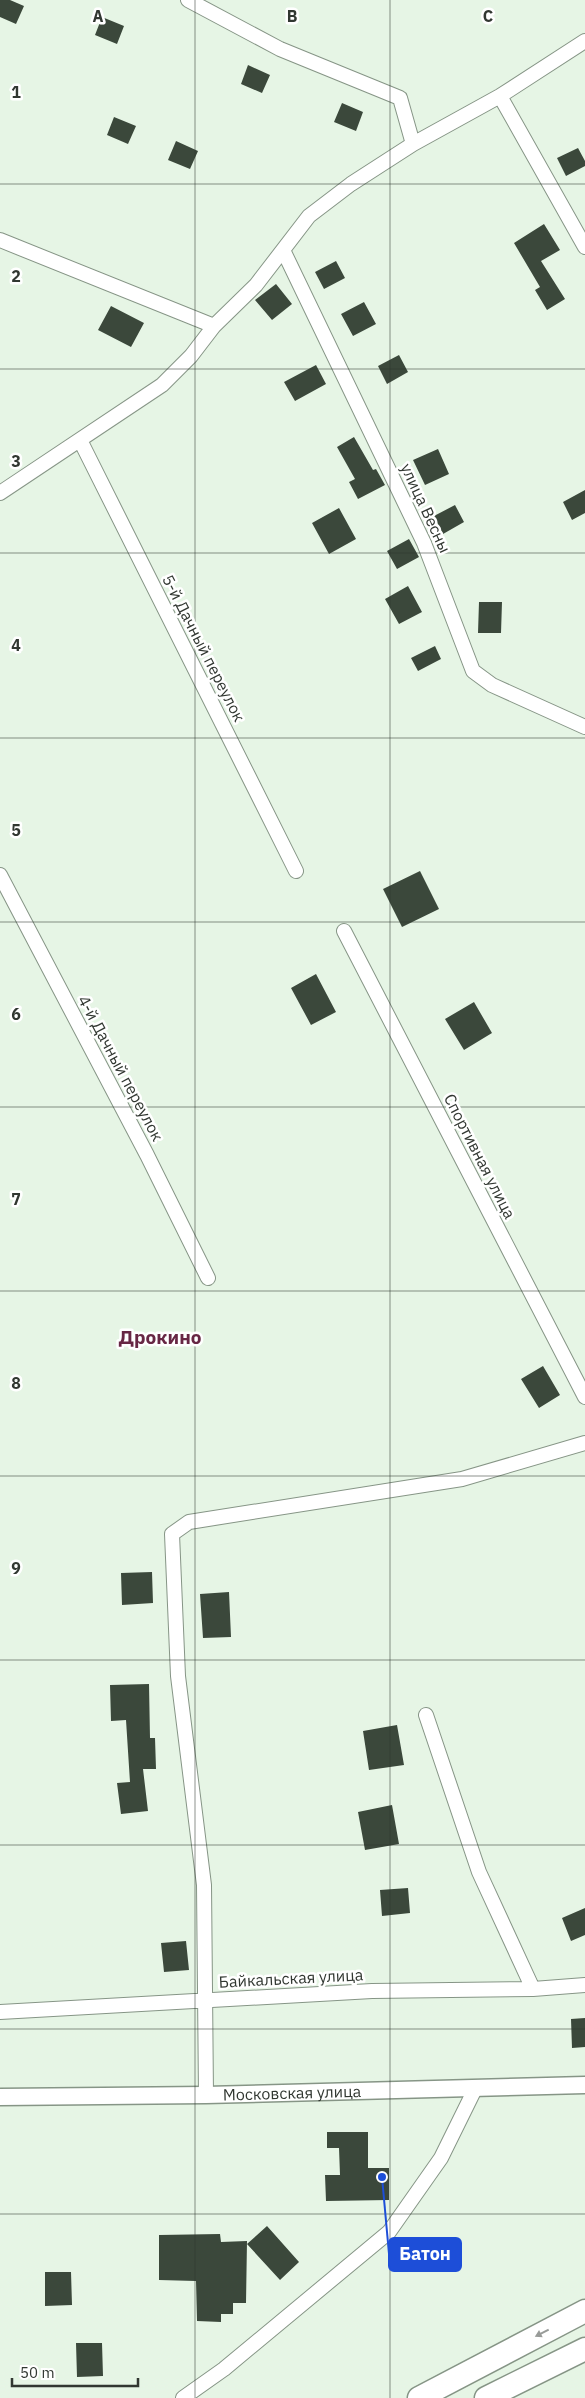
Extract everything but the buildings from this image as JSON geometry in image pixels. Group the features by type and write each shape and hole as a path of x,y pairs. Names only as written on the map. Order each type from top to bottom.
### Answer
{"highway":[{"path":"419,2398 585,2311"},
{"path":"486,2398 585,2349"}],"street":[{"path":"188,0 280,50 400,98 413,144"},
{"path":"0,493 162,385 191,356 214,326 256,286 309,216 351,184 413,144 500,96 585,41"},
{"path":"500,96 585,247"},
{"path":"0,240 214,326"},
{"name":"улица Весны","path":"283,250 424,543 473,671 492,685 585,727"},
{"name":"5-й Дачный переулок","path":"80,440 296,871"},
{"name":"4-й Дачный переулок","path":"0,875 147,1155 208,1278"},
{"name":"Спортивная улица","path":"344,931 585,1396"},
{"path":"206,2095 204,1885 178,1676 172,1534 189,1522 462,1479 585,1443"},
{"path":"426,1715 479,1872 533,1989"},
{"name":"Байкальская улица","path":"0,2012 372,1991 533,1989 585,1985"},
{"name":"Московская улица","path":"0,2097 206,2095 585,2085"},
{"path":"183,2398 224,2370 389,2232 441,2158 476,2088"}],"place":[{"name":"Батон","path":"382,2177"}],"district":[{"name":"Дрокино","path":"160,1337"}]}
